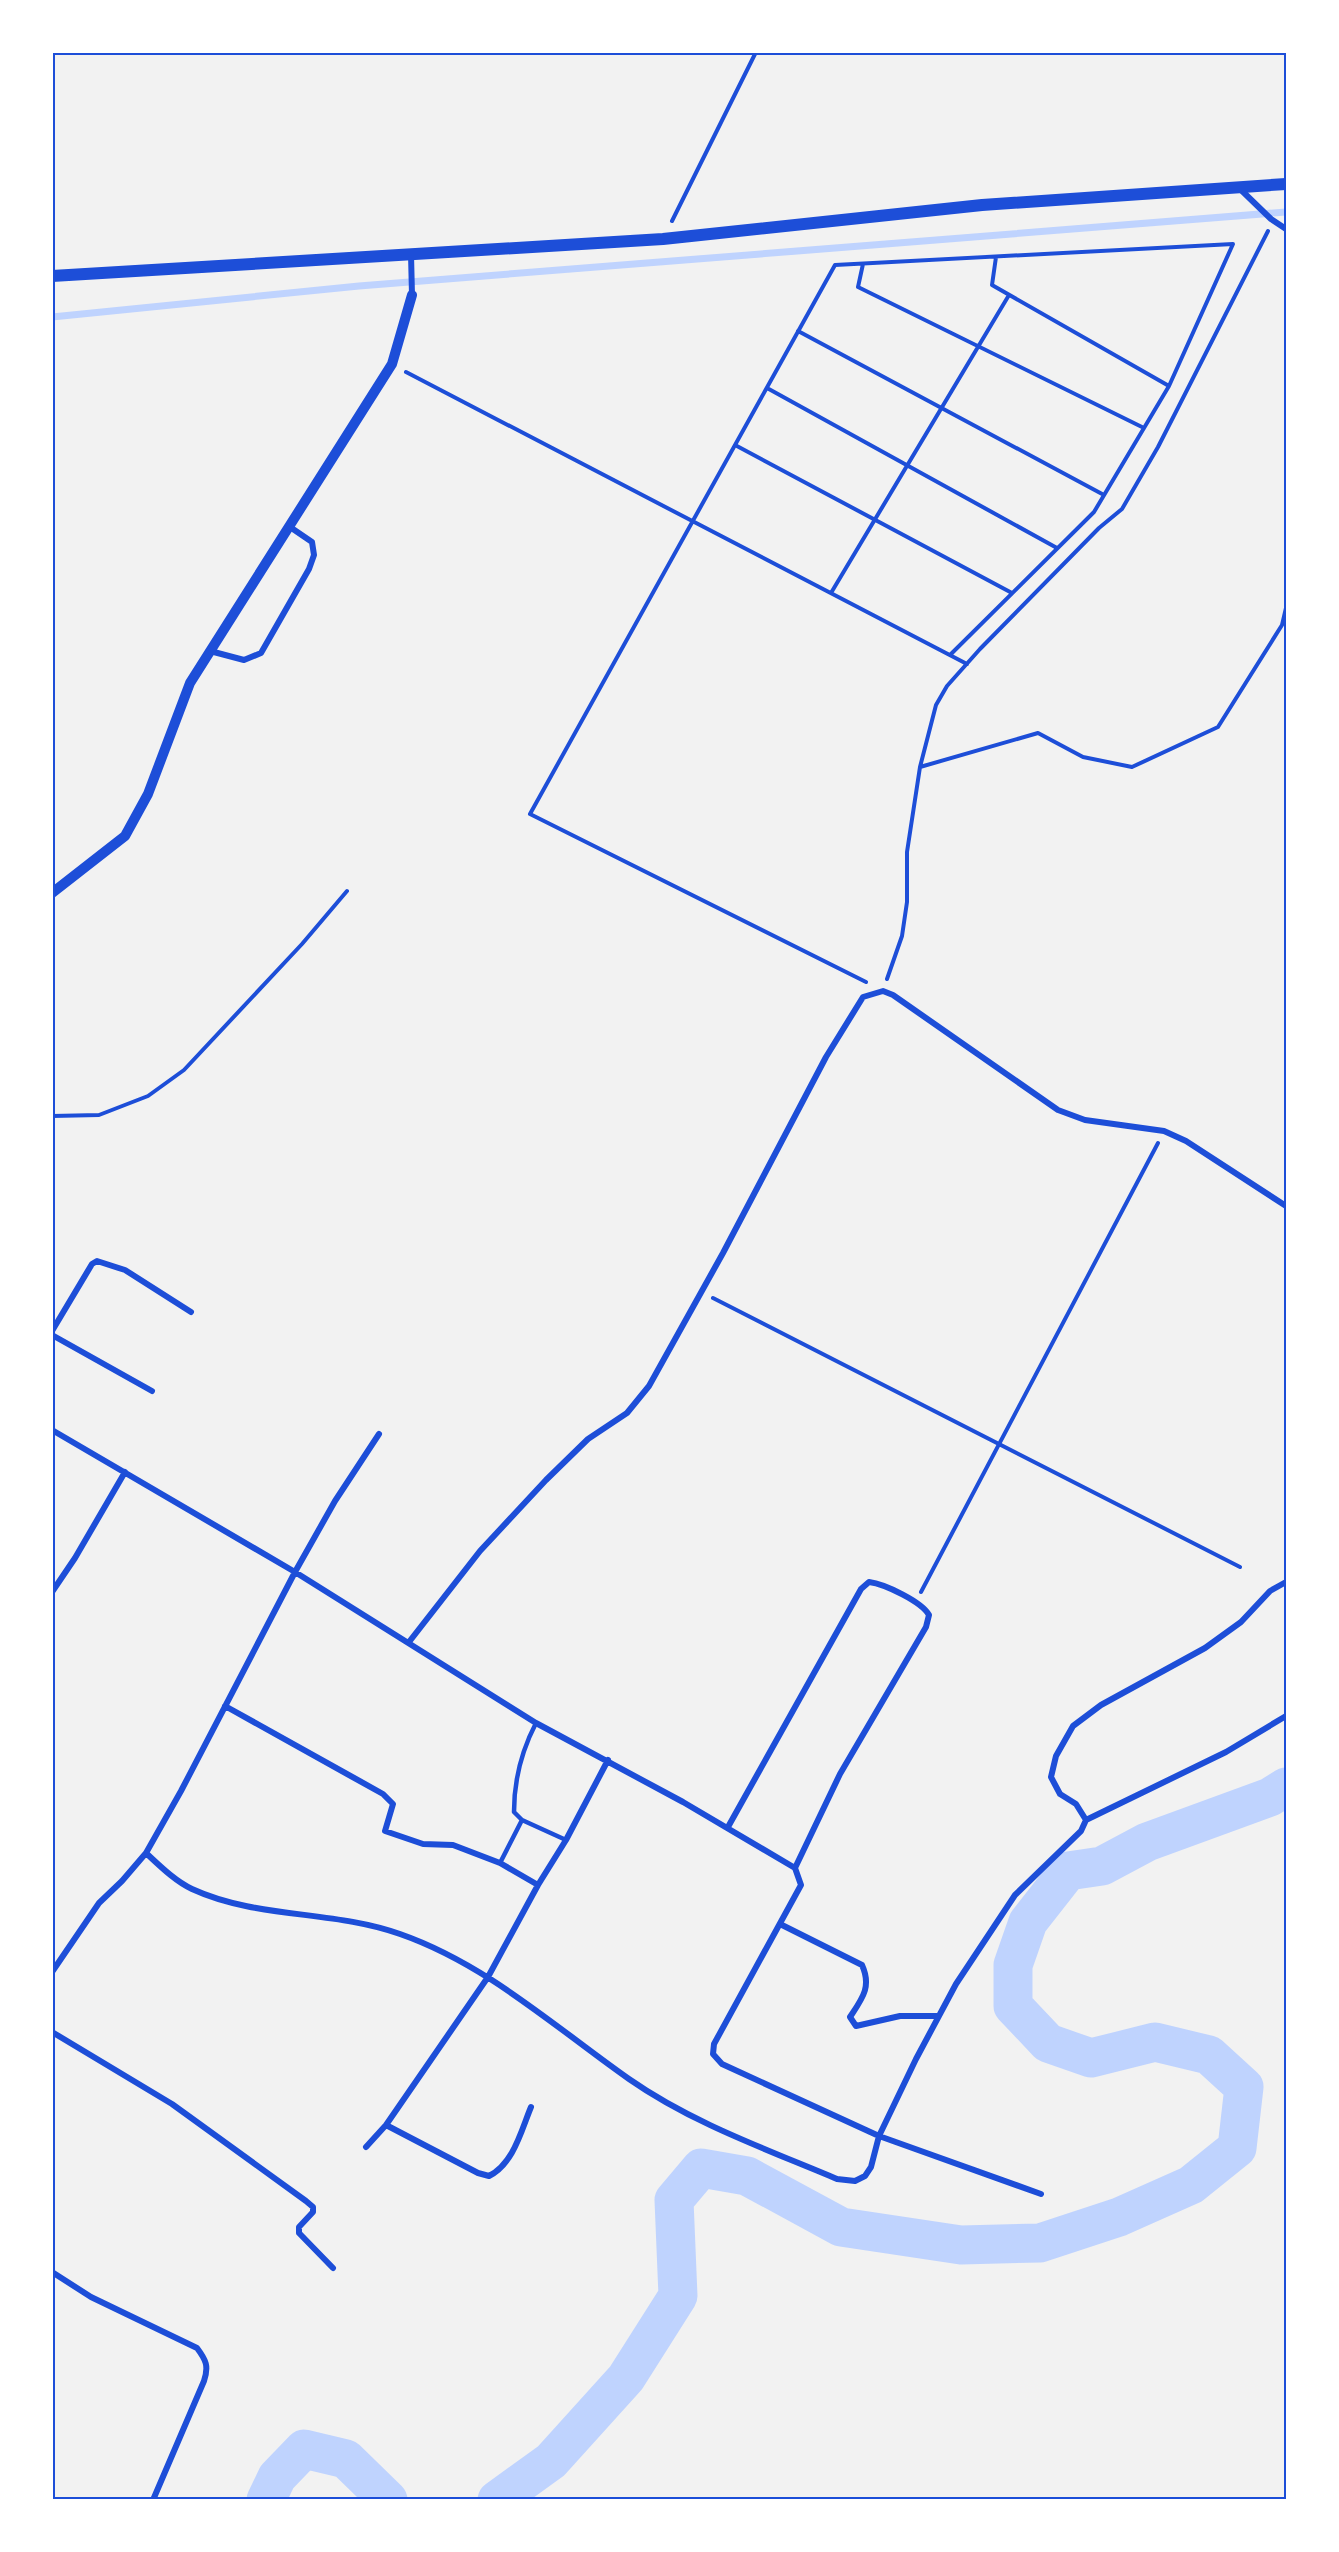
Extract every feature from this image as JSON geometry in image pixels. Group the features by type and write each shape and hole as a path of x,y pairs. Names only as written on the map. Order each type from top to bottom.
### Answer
{"main road":[{"path":"52,276 663,239 982,205 1287,184"}],"street":[{"path":"1238,187 1271,219 1287,229"},
{"path":"1278,224 1287,221"},
{"path":"52,892 124,836 148,794 190,683 392,364 412,295 411,253"},
{"path":"210,651 244,660 261,652 309,569 314,555 312,542 290,527"},
{"path":"409,1642 480,1551 546,1480 588,1439 627,1413 649,1386 826,1057 863,997 883,991 902,1000 1058,1110 1085,1120 1164,1131 1186,1141 1287,1206"},
{"path":"152,1391 52,1333 92,1264 97,1261 125,1270 191,1312"},
{"path":"52,1430 295,1572 536,1723 728,1827 795,1868 801,1885 714,2044 712,2054 722,2064 879,2136 1041,2194"},
{"path":"52,1972 99,1903 146,1853 181,1791 295,1572 335,1501 379,1434"},
{"path":"52,1592 125,1472"},
{"path":"728,1827 861,1589 869,1582 879,1583 925,1607 929,1615 926,1627 840,1774 795,1868"},
{"path":"1086,1820 1076,1804 1060,1794 1051,1777 1056,1756 1073,1726 1101,1705 1205,1648 1241,1622 1270,1591 1287,1582"},
{"path":"225,1706 384,1794 393,1804 385,1831 423,1844 453,1845 500,1863 538,1885"},
{"path":"146,1853 190,1888 213,1898 241,1905 361,1922 402,1934 488,1977 654,2095 694,2118 837,2179 855,2181 865,2176 871,2167 879,2136 938,2016 981,1944 1015,1895 1081,1831 1086,1820 1226,1752 1287,1716"},
{"path":"366,2147 386,2125 488,1977 538,1885 566,1840 608,1760"},
{"path":"780,1923 862,1965 868,1977 866,1992 850,2017 856,2026 900,2016 938,2016"},
{"path":"52,2032 172,2104 306,2201 313,2207 313,2212 299,2227 299,2233 333,2268"},
{"path":"386,2125 489,2176 500,2170 510,2158 531,2107"},
{"path":"52,2272 91,2297 197,2348 206,2359 208,2370 204,2381 153,2499"}],"lane":[{"path":"536,1723 517,1774 514,1812 522,1820 566,1840"},
{"path":"500,1863 522,1820"}],"path":[{"path":"663,239 756,52"},
{"path":"950,655 1094,512 1169,386 1233,244 835,266 530,814 883,991 902,936 906,913 907,852 920,767 936,705 947,686 967,664 1099,528 1122,509 1158,447 1258,249 1269,229 1278,224"},
{"path":"996,257 992,285 1169,386"},
{"path":"863,264 858,287 1144,428"},
{"path":"831,593 1009,295"},
{"path":"798,331 1104,495"},
{"path":"392,364 967,664"},
{"path":"767,388 1057,549"},
{"path":"735,445 1012,593"},
{"path":"920,767 1038,733 1083,757 1132,767 1218,726 1282,625 1287,608"},
{"path":"52,1116 99,1114 148,1096 184,1070 302,945 347,891"},
{"path":"915,1602 1164,1131"},
{"path":"701,1292 1240,1567"}],"waterway":[{"path":"52,317 359,286 1286,212"},
{"path":"497,2500 551,2461 626,2378 678,2296 674,2200 701,2168 747,2176 841,2227 961,2245 1040,2243 1119,2217 1191,2185 1237,2148 1244,2087 1209,2055 1155,2042 1091,2058 1048,2043 1013,2006 1013,1965 1028,1922 1068,1871 1102,1866 1147,1842 1270,1797 1286,1787"},
{"path":"266,2500 277,2477 304,2449 346,2459 388,2500"}]}
